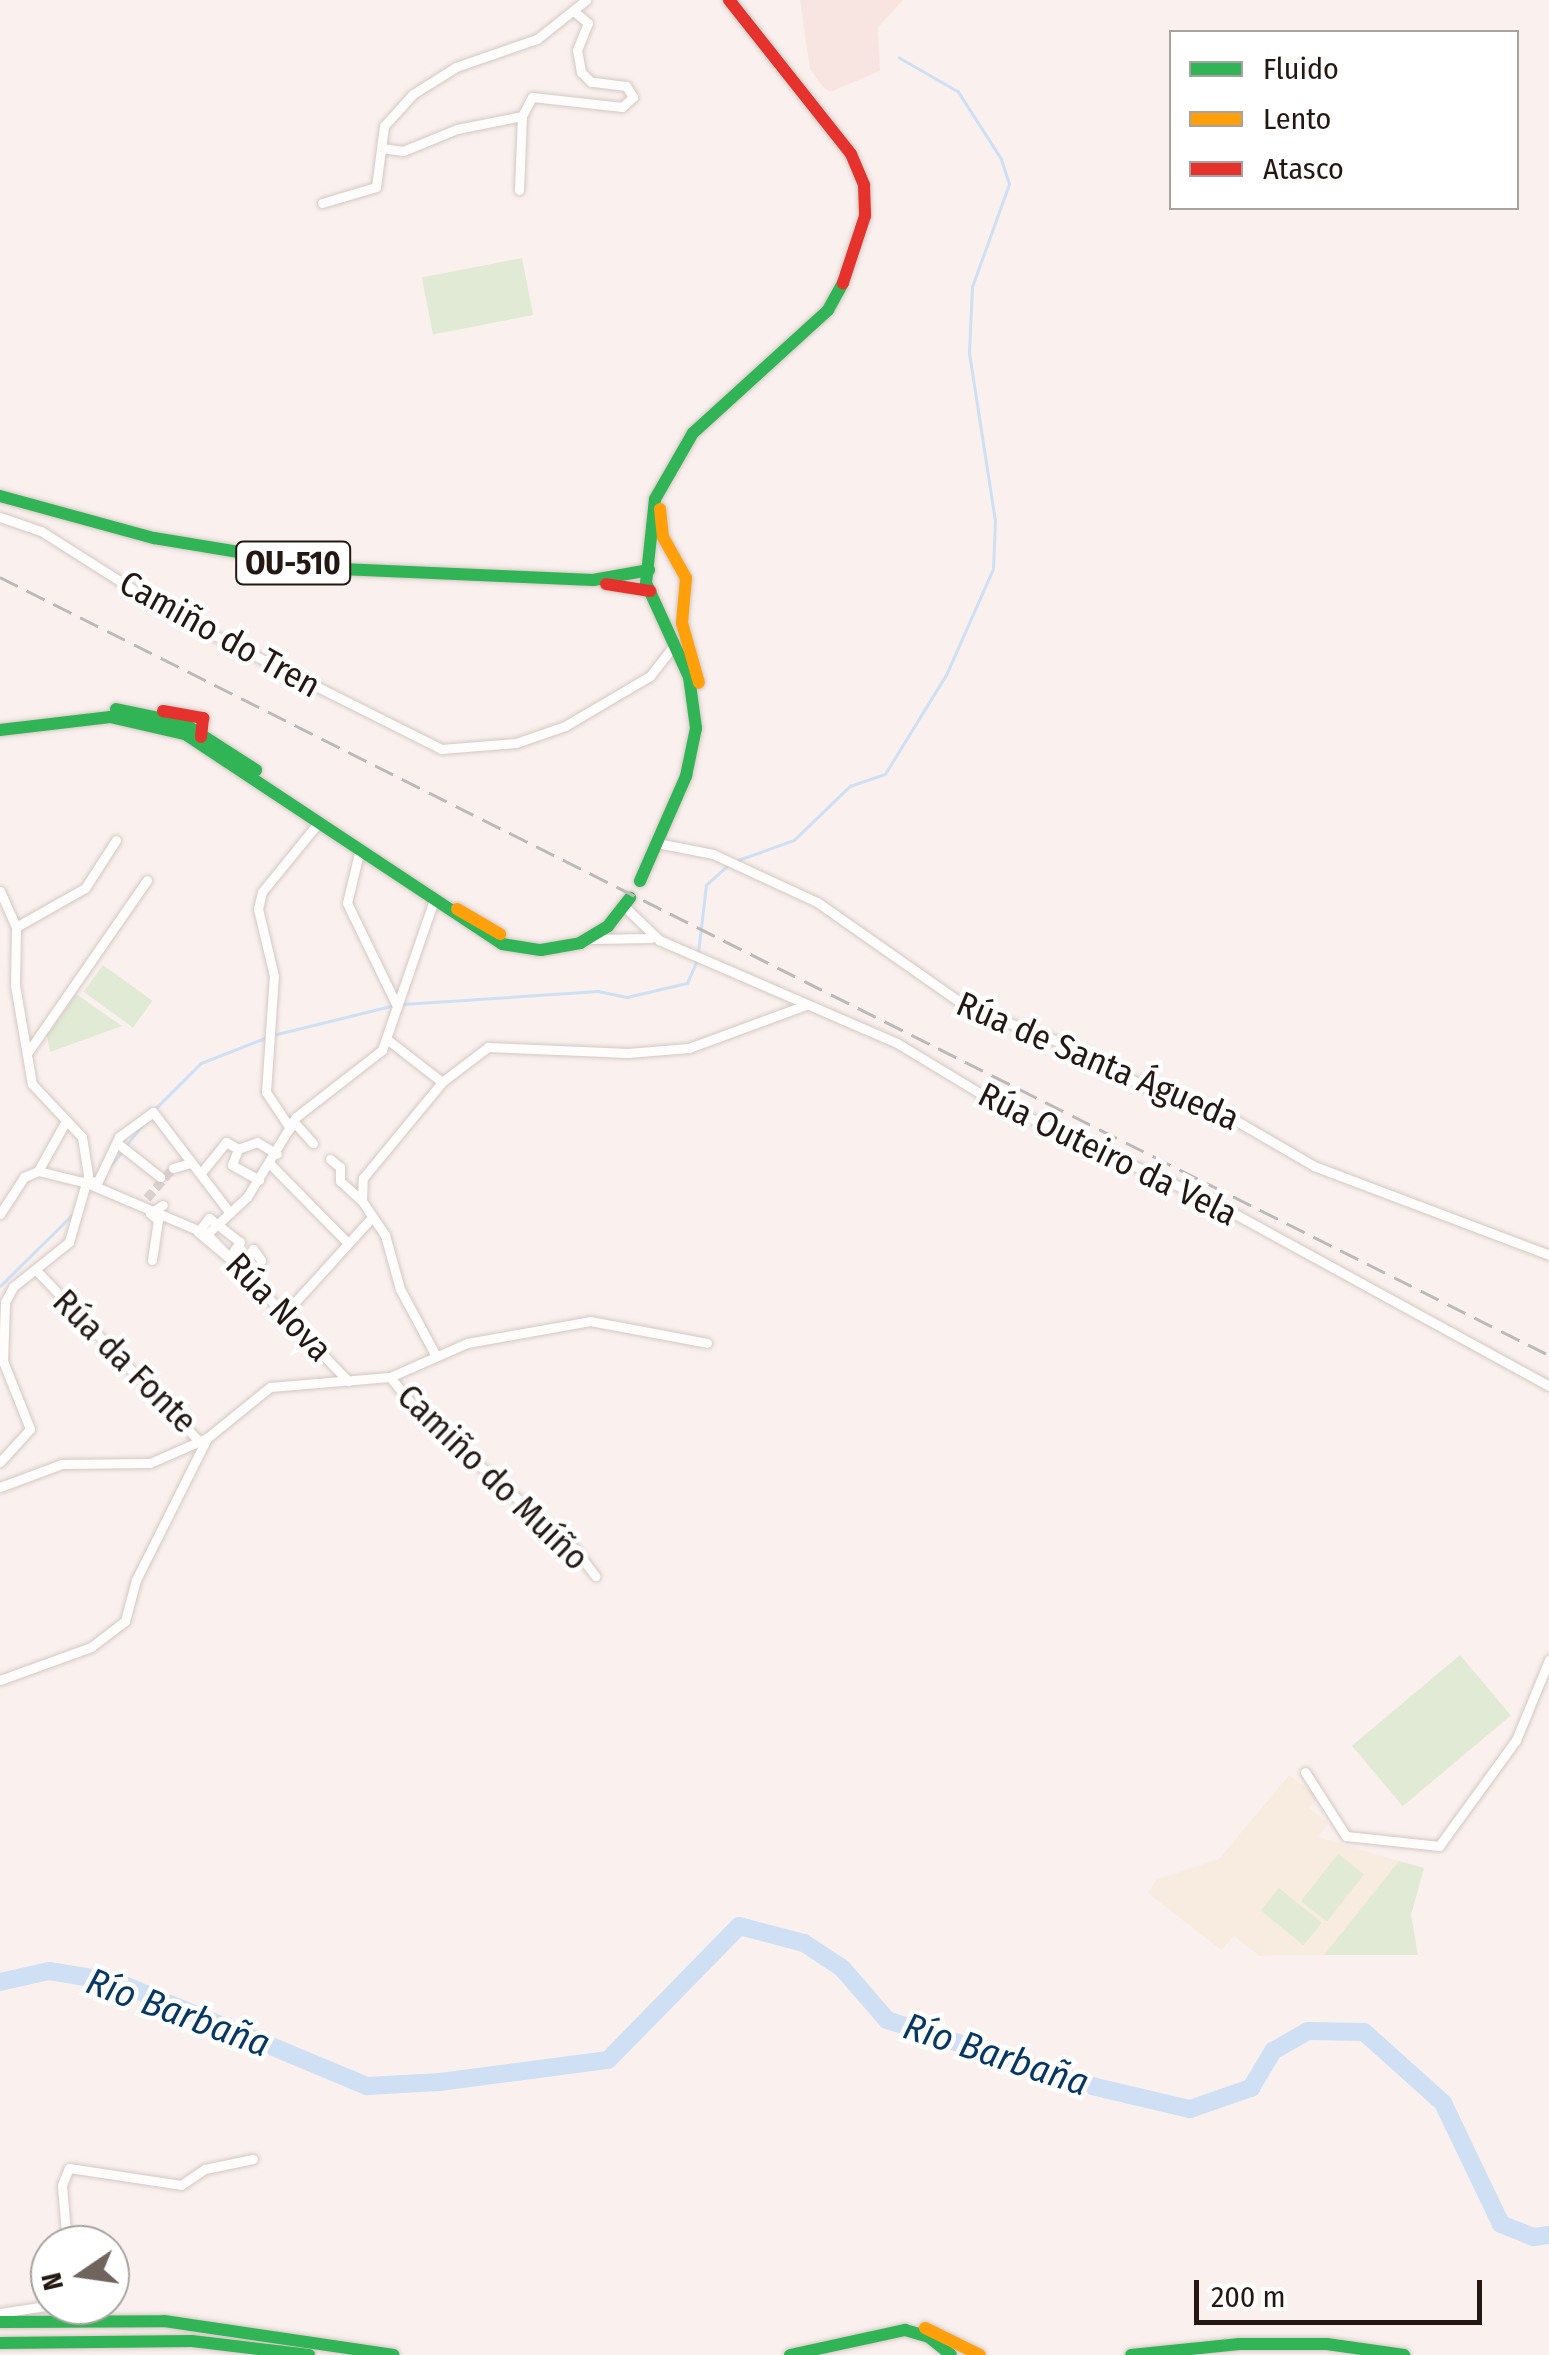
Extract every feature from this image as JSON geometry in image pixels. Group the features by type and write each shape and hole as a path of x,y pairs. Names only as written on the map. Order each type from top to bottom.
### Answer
{"main road":[{"path":"633,894 680,792 696,737 693,694 676,641 653,594 653,508 663,482 700,425 822,317 862,238 865,192 856,163 728,0"},
{"path":"738,0 752,28"},
{"path":"663,482 660,522 686,578 680,594 676,641"},
{"name":"OU-510","path":"0,496 154,538 302,564 448,578 592,580"},
{"path":"592,580 678,563"},
{"path":"592,580 653,594 680,594"},
{"path":"110,717 186,734 486,937 523,949 562,948 592,939 633,894 662,844 696,771 704,729 701,692 682,623 680,594"},
{"path":"0,726 90,710 148,712 187,722 234,765"},
{"path":"0,726 110,717 187,722"},
{"path":"203,736 474,920"},
{"path":"374,852 434,902 530,942 574,940 604,928"},
{"path":"0,2322 212,2328 394,2355"},
{"path":"0,2339 212,2328"},
{"path":"789,2354 925,2328 980,2355"},
{"path":"905,2330 930,2337 951,2355"},
{"path":"0,2339 192,2340 309,2355"},
{"path":"0,2352 192,2340"},
{"path":"1171,2355 1239,2344"},
{"path":"1131,2355 1239,2344 1327,2344 1404,2355"}],"street":[{"path":"322,204 376,187 384,126 413,94 456,67 537,39 586,0"},
{"path":"518,190 522,116 532,97 622,106 633,97 626,86 591,82 581,72 577,50 588,23 575,12"},
{"path":"382,148 404,151 458,128 522,116"},
{"name":"Camiño do Tren","path":"0,517 42,531 170,613 441,749 504,745 565,726 650,676 676,641"},
{"path":"313,1143 291,1125 266,1092 274,976 258,909 262,892 318,823"},
{"path":"9,934 85,888 116,840"},
{"name":"Rúa de Santa Águeda","path":"662,844 712,854 816,902 967,1007 1059,1042 1152,1090 1221,1112 1314,1166 1549,1255"},
{"path":"359,852 347,903 397,1006"},
{"path":"28,1052 146,880"},
{"path":"0,892 32,1084 82,1137 87,1183 68,1242 13,1287 2,1314 3,1361 30,1429 0,1462"},
{"path":"633,894 659,940"},
{"path":"0,1214 24,1177 38,1171 87,1183 150,1214 202,1233 216,1224 259,1180 291,1125 367,1066 388,1040 434,902"},
{"path":"592,939 659,940"},
{"name":"Rúa Outeiro da Vela","path":"659,940 896,1043 1067,1138 1215,1204 1549,1386"},
{"path":"362,1202 363,1178 442,1082 488,1048 628,1053 689,1048 806,1005"},
{"path":"388,1040 442,1082"},
{"path":"87,1183 98,1181 117,1143 153,1112 230,1213"},
{"path":"38,1171 66,1122"},
{"path":"259,1180 230,1163 238,1149 252,1141 277,1154"},
{"path":"201,1173 226,1142 238,1149"},
{"path":"117,1143 160,1177"},
{"path":"330,1159 340,1167 340,1181 372,1217 436,1356"},
{"path":"173,1168 191,1163"},
{"path":"270,1164 347,1242"},
{"path":"140,1209 147,1198"},
{"path":"150,1214 163,1205"},
{"path":"150,1214 158,1220 152,1260"},
{"path":"286,1312 372,1217"},
{"path":"216,1224 240,1242 229,1258"},
{"name":"Rúa Nova","path":"202,1233 286,1312 348,1381"},
{"path":"238,1269 253,1249 261,1260"},
{"name":"Rúa da Fonte","path":"36,1270 202,1438 270,1387 323,1378 348,1381 390,1377 467,1343 590,1322 707,1344"},
{"name":"Camiño do Muíño","path":"390,1377 418,1412 576,1550 595,1576"},
{"path":"0,1487 62,1464 150,1463 202,1438"},
{"path":"0,1680 91,1647 125,1621 136,1580 163,1520 179,1506 202,1438"},
{"path":"1306,1772 1346,1836 1439,1846 1516,1740 1549,1660"},
{"path":"65,2225 62,2185 69,2168 181,2186 206,2169 253,2158"},
{"path":"0,2312 30,2308"}],"shaded area":[{"path":"800,0 903,0 878,28 880,71 830,92 823,87 810,69"},
{"path":"1289,1775 1318,1797 1309,1808 1328,1823 1318,1837 1399,1861 1324,1955 1260,1956 1234,1936 1221,1950 1148,1893 1156,1880 1219,1859"}],"green space":[{"path":"522,258 533,315 433,334 422,277"},
{"path":"103,965 152,1001 133,1028 84,992"},
{"path":"76,994 122,1026 50,1052 47,1035"},
{"path":"1460,1655 1511,1716 1403,1806 1352,1746"},
{"path":"1338,1854 1364,1874 1327,1922 1301,1901"},
{"path":"1399,1861 1424,1868 1411,1915 1418,1955 1324,1955"},
{"path":"1279,1888 1322,1923 1303,1945 1261,1911"}],"waterway":[{"path":"738,860 794,840 850,786 885,774 946,675 993,569 995,521 969,353 972,287 1009,184 1001,159 958,92 899,58"},
{"path":"698,953 706,885 727,866"},
{"path":"403,1004 598,991 627,997 687,983 697,961"},
{"path":"273,1035 395,1005"},
{"path":"153,1111 201,1063 265,1038"},
{"path":"125,1147 142,1125"},
{"path":"110,1166 121,1153"},
{"path":"0,1286 71,1216"},
{"name":"Río Barbaña","path":"0,1982 49,1971 117,1982 367,2086 440,2082 608,2060 739,1926 804,1943 842,1968 887,2020 1096,2087 1190,2109 1251,2088 1273,2051 1308,2031 1364,2032 1443,2103 1501,2224 1534,2237 1549,2235"}],"tunnel":[{"path":"147,1198 173,1168"}],"railway":[{"path":"0,577 1549,1355"}],"traffic: fast":[{"path":"640,881 686,776 696,728 689,677 646,583 655,499 693,433 828,310 843,283"},
{"path":"0,496 154,538 341,569 593,580 649,570"},
{"path":"116,709 183,723 256,770"},
{"path":"0,730 110,717 185,734 502,944 541,950 580,943 608,926 630,898"},
{"path":"0,2322 164,2321 394,2355"},
{"path":"790,2355 905,2330 929,2337 951,2355"},
{"path":"0,2343 192,2341 309,2355"},
{"path":"1131,2355 1239,2344 1327,2344 1404,2355"}],"traffic: slow":[{"path":"660,509 663,537 686,578 682,623 699,683"},
{"path":"457,909 500,934"},
{"path":"925,2328 980,2355"}],"traffic: jam":[{"path":"729,0 851,154 864,185 865,216 843,283"},
{"path":"606,584 650,591"},
{"path":"163,711 203,718 201,737"}]}
